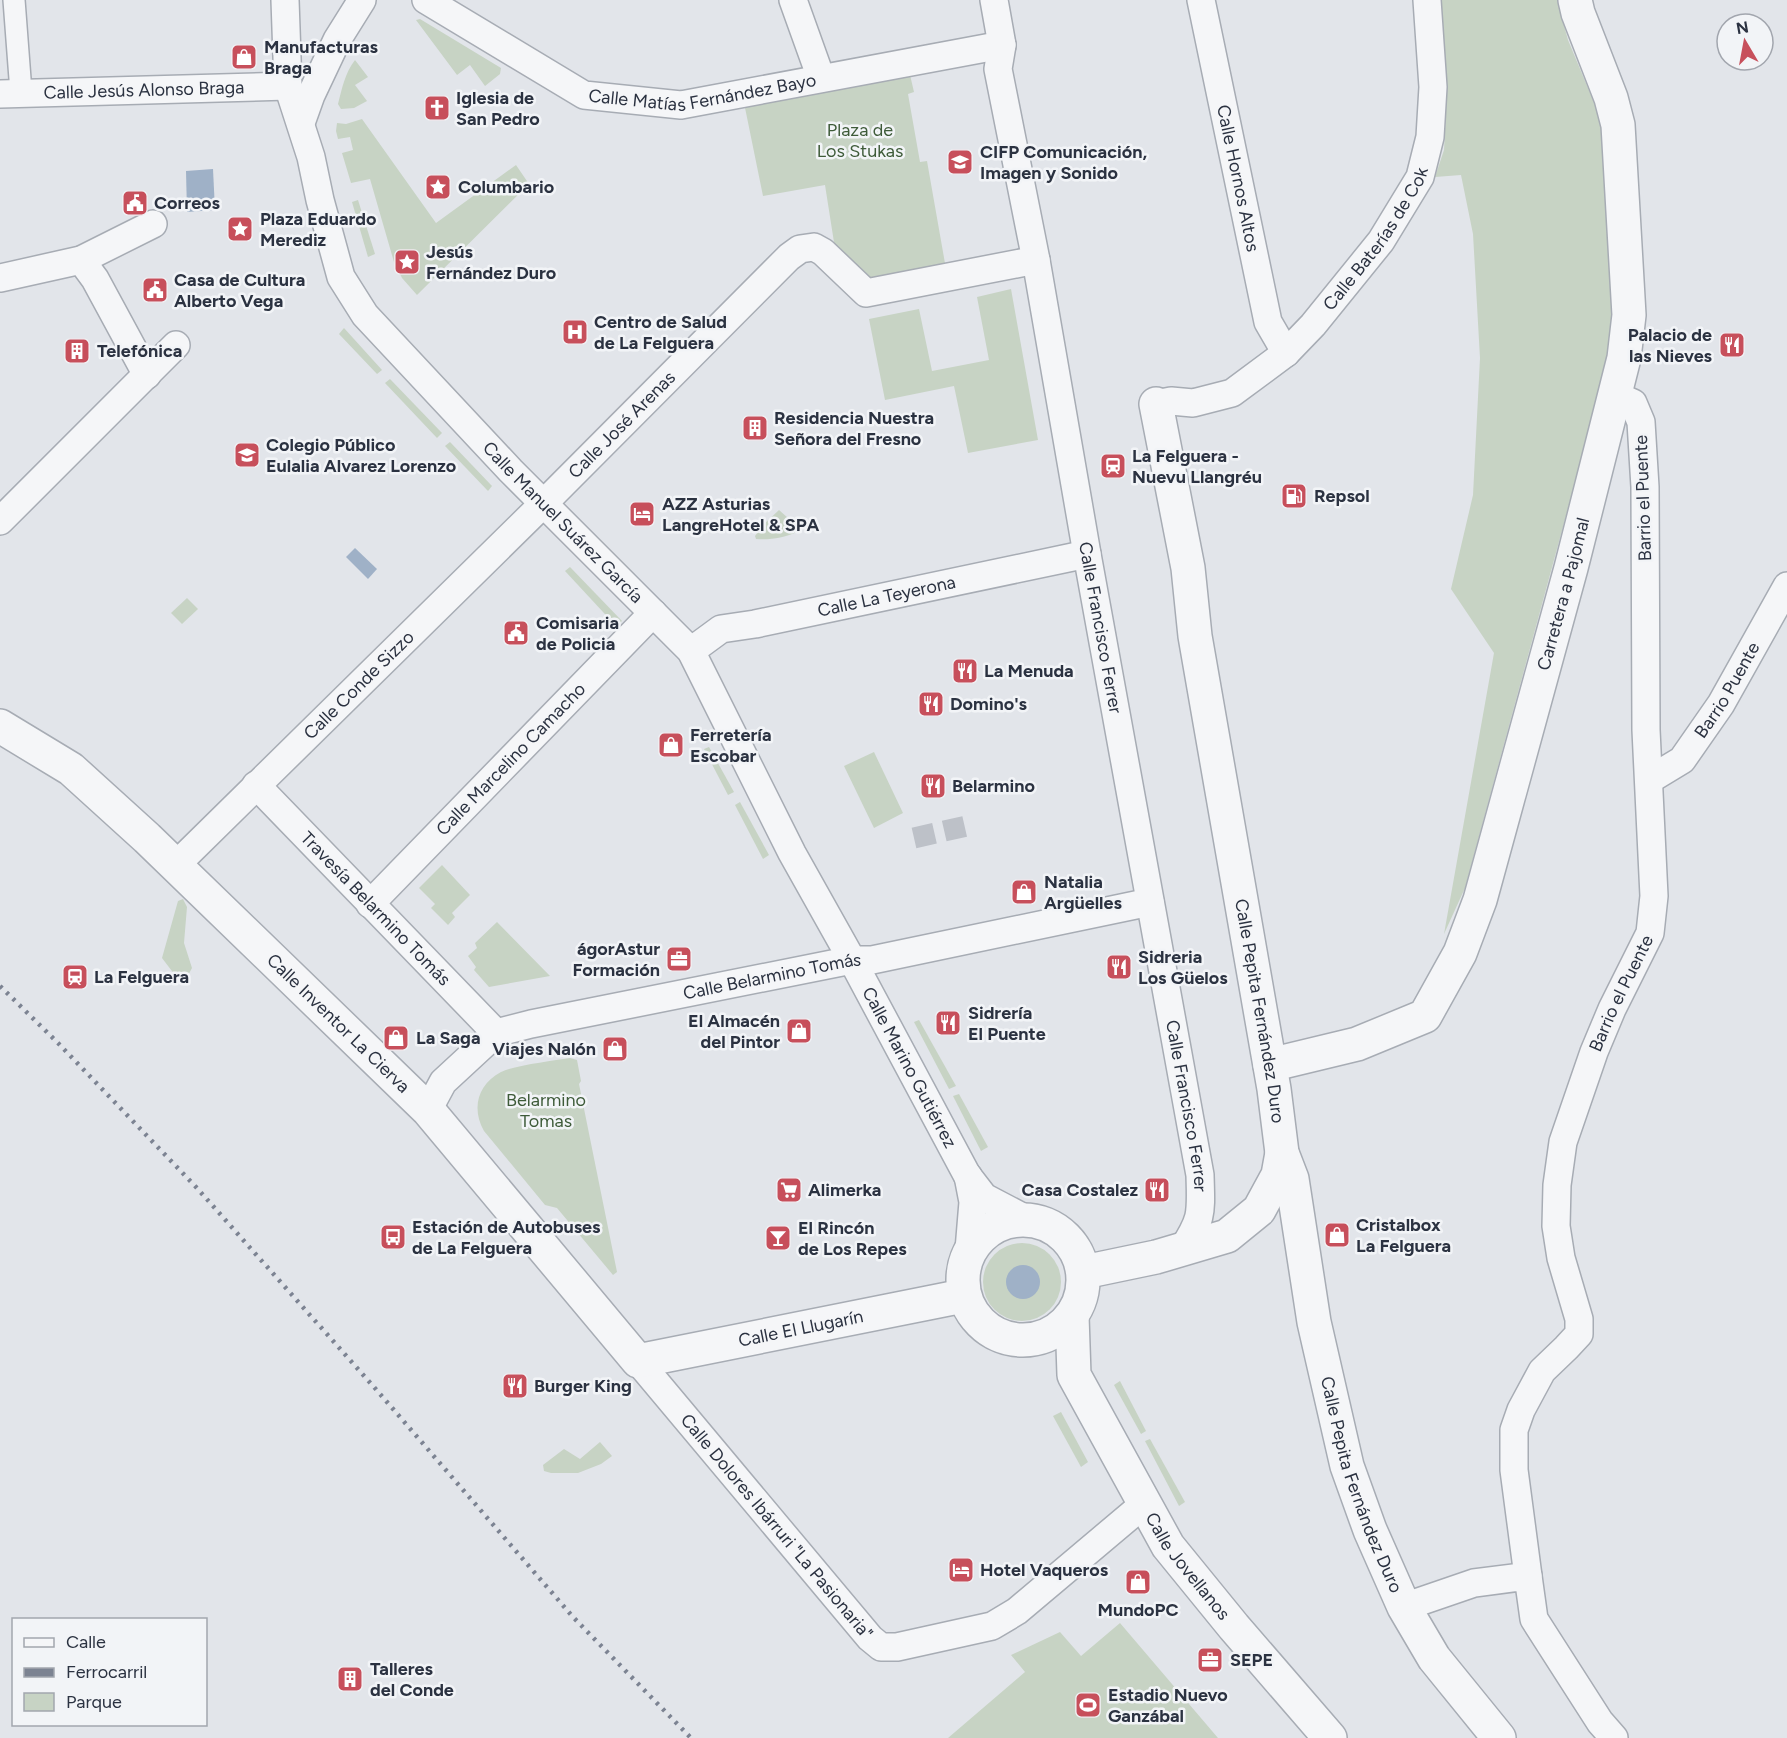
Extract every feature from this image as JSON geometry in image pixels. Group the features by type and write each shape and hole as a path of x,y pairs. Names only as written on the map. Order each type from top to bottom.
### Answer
{"street":[{"path":"10,93 14,0"},
{"name":"Calle Manuel Suárez García","path":"285,0 288,86 301,123 341,277 365,315 543,504 691,651 792,853 852,960"},
{"name":"Calle Matías Fernández Bayo","path":"426,0 584,95 681,105 1002,45"},
{"path":"793,0 821,78"},
{"name":"Calle Francisco Ferrer","path":"994,0 1002,45 998,69 1036,260 1200,1175 1201,1210 1197,1227 1182,1250"},
{"name":"Calle Hornos Altos","path":"1201,0 1268,322 1286,353"},
{"name":"Calle Baterías de Cok","path":"1156,404 1171,401 1193,402 1232,393 1286,353 1313,325 1381,241 1420,177 1430,137 1433,87 1427,0"},
{"name":"Carretera a Pajomal","path":"1270,1065 1357,1044 1425,1017 1460,953 1480,900 1568,579 1615,395 1624,358 1629,315 1618,125 1611,98 1575,0"},
{"path":"301,123 310,95 355,1"},
{"name":"Calle Jesús Alonso Braga","path":"10,93 288,86"},
{"path":"0,279 81,260 153,224"},
{"name":"Calle José Arenas","path":"543,504 789,257 800,249 814,247 823,252 866,293 1036,260"},
{"path":"81,260 95,279 147,375"},
{"path":"0,521 176,345"},
{"name":"Barrio el Puente","path":"1528,1576 1514,1470 1514,1430 1521,1410 1542,1371 1579,1334 1579,1319 1561,1258 1556,1226 1557,1185 1563,1142 1594,1052 1612,1009 1650,933 1654,896 1646,718 1646,487 1641,422 1633,403 1615,395"},
{"path":"1163,435 1176,417 1193,402"},
{"name":"Calle Pepita Fernández Duro","path":"1156,404 1188,568 1195,636 1270,1065 1282,1153 1292,1179 1314,1322 1347,1466 1370,1530 1404,1607 1434,1658 1499,1738"},
{"name":"Calle Conde Sizzo","path":"175,866 543,504"},
{"name":"Calle La Teyerona","path":"691,651 721,629 1087,554"},
{"name":"Barrio Puente","path":"1649,780 1682,760 1720,704 1787,586"},
{"name":"Calle Marcelino Camacho","path":"370,904 653,613"},
{"name":"Calle Inventor La Cierva","path":"0,726 71,769 428,1110 638,1361"},
{"name":"Travesía Belarmino Tomás","path":"256,785 496,1033"},
{"name":"Calle Belarmino Tomás","path":"428,1110 443,1082 496,1033 852,960 872,960 1150,902"},
{"name":"Calle Marino Gutiérrez","path":"852,960 967,1175 984,1197 1024,1218"},
{"path":"1084,1272 1156,1257 1227,1236 1259,1210 1278,1175 1282,1153"},
{"name":"Calle Marino Gutiérrez","path":"967,1175 973,1202 969,1250"},
{"path":"1259,1210 1290,1216 1300,1226"},
{"path":"1024,1218 1056,1228 1076,1249 1084,1272 1082,1295 1072,1316 1053,1333 1017,1341 994,1334 972,1314 963,1296 962,1273 969,1250 993,1226 1024,1218"},
{"name":"Calle El Llugarín","path":"638,1361 963,1296"},
{"name":"Calle Jovellanos","path":"1072,1316 1074,1375"},
{"name":"Calle Jovellanos","path":"1017,1341 1043,1353 1074,1375 1168,1546 1330,1738"},
{"name":"Calle Dolores Ibárruri \"La Pasionaria\"","path":"638,1361 870,1638 881,1647 897,1647 992,1626 1017,1611 1144,1504"},
{"path":"1404,1607 1474,1583 1528,1576 1534,1619 1600,1722 1614,1738"}],"green space":[{"path":"1440,0 1557,0 1568,40 1595,105 1602,131 1612,315 1608,353 1599,394 1465,888 1444,934 1494,653 1451,589 1473,495 1480,358 1473,234 1461,175 1435,177 1444,150 1446,112"},
{"path":"420,19 501,68 500,74 485,86 470,65 457,75 416,20"},
{"path":"355,60 368,77 355,85 367,101 354,108 341,109 338,104 342,86"},
{"name":"Plaza de Los Stukas","path":"907,62 914,92 908,94 920,162 927,161 946,269 873,284 836,255 825,185 763,196 742,93"},
{"path":"362,119 436,223 516,165 529,184 417,295 402,278 394,262 370,179 351,183 342,153 353,150 350,137 338,139 337,123 346,124"},
{"path":"358,200 375,254 368,257 352,202"},
{"path":"1011,289 1038,440 968,453 954,386 885,400 869,319 919,309 932,371 989,360 977,297"},
{"path":"344,328 382,370 377,374 339,334"},
{"path":"390,379 442,433 437,438 385,383"},
{"path":"450,442 492,486 488,491 445,446"},
{"path":"779,510 788,518 797,532 777,538 756,539 755,536 763,525"},
{"path":"570,567 622,621 616,626 565,571"},
{"path":"187,598 198,609 182,624 171,613"},
{"path":"709,747 734,792 728,795 704,749"},
{"path":"874,752 903,813 874,828 844,766"},
{"path":"740,802 769,855 763,859 735,805"},
{"path":"442,865 470,895 452,913 455,917 448,925 431,908 435,904 419,888"},
{"path":"183,899 187,907 184,943 192,968 181,983 162,958 178,901"},
{"path":"497,922 550,976 489,987 474,970 476,967 468,956 477,948 475,943"},
{"path":"919,1020 956,1086 949,1089 914,1022"},
{"name":"Belarmino Tomas","path":"570,1058 577,1060 581,1081 579,1084 617,1272 613,1275 557,1208 545,1205 484,1131 478,1114 479,1097 482,1090 493,1077 501,1072 525,1065"},
{"path":"959,1094 988,1147 981,1151 953,1096"},
{"path":"1022,1243 1037,1246 1050,1254 1058,1267 1061,1282 1058,1297 1050,1310 1037,1318 1022,1321 1007,1318 994,1310 986,1297 983,1282 986,1267 994,1254 1007,1246"},
{"path":"1120,1381 1146,1431 1141,1434 1114,1385"},
{"path":"1061,1412 1088,1462 1081,1467 1053,1416"},
{"path":"1150,1439 1185,1502 1179,1506 1145,1441"},
{"path":"600,1442 612,1456 601,1464 578,1473 544,1471 543,1465 564,1449 580,1459"},
{"name":"Estadio Nuevo Ganzábal","path":"1120,1623 1218,1738 948,1738 1025,1672 1011,1655 1060,1632 1081,1656"}],"water":[{"path":"213,169 215,210 187,212 186,171"},
{"path":"355,548 377,569 368,579 346,557"},
{"path":"1023,1265 1035,1270 1040,1282 1035,1294 1023,1299 1011,1294 1006,1282 1011,1270"}],"tunnel":[{"path":"914,838 971,825"}],"railway":[{"path":"0,986 196,1187 374,1387 573,1617 691,1738"}],"place":[{"name":"Manufacturas Braga","path":"244,57"},
{"name":"Iglesia de San Pedro","path":"437,108"},
{"name":"CIFP Comunicación, Imagen y Sonido","path":"960,162"},
{"name":"Columbario","path":"438,187"},
{"name":"Correos","path":"135,203"},
{"name":"Plaza Eduardo Merediz","path":"240,229"},
{"name":"Jesús Fernández Duro","path":"407,262"},
{"name":"Casa de Cultura Alberto Vega","path":"155,290"},
{"name":"Centro de Salud de La Felguera","path":"575,332"},
{"name":"Palacio de las Nieves","path":"1732,345"},
{"name":"Telefónica","path":"77,351"},
{"name":"Residencia Nuestra Señora del Fresno","path":"755,428"},
{"name":"Colegio Público Eulalia Alvarez Lorenzo","path":"247,455"},
{"name":"La Felguera - Nuevu Llangréu","path":"1113,466"},
{"name":"Repsol","path":"1294,496"},
{"name":"AZZ Asturias LangreHotel & SPA","path":"642,514"},
{"name":"Comisaria de Policia","path":"516,633"},
{"name":"La Menuda","path":"965,671"},
{"name":"Domino's","path":"931,704"},
{"name":"Ferretería Escobar","path":"671,745"},
{"name":"Belarmino","path":"933,786"},
{"name":"Natalia Argüelles","path":"1024,892"},
{"name":"ágorAstur Formación","path":"679,959"},
{"name":"Sidreria Los Güelos","path":"1119,967"},
{"name":"La Felguera","path":"75,977"},
{"name":"Sidrería El Puente","path":"948,1023"},
{"name":"El Almacén del Pintor","path":"799,1031"},
{"name":"La Saga","path":"396,1038"},
{"name":"Viajes Nalón","path":"615,1049"},
{"name":"Alimerka","path":"789,1190"},
{"name":"Casa Costalez","path":"1157,1190"},
{"name":"Cristalbox La Felguera","path":"1337,1235"},
{"name":"Estación de Autobuses de La Felguera","path":"393,1237"},
{"name":"El Rincón de Los Repes","path":"778,1238"},
{"name":"Burger King","path":"515,1386"},
{"name":"Hotel Vaqueros","path":"961,1570"},
{"name":"MundoPC","path":"1138,1582"},
{"name":"SEPE","path":"1210,1660"},
{"name":"Talleres del Conde","path":"350,1679"},
{"name":"Estadio Nuevo Ganzábal","path":"1088,1705"}]}
